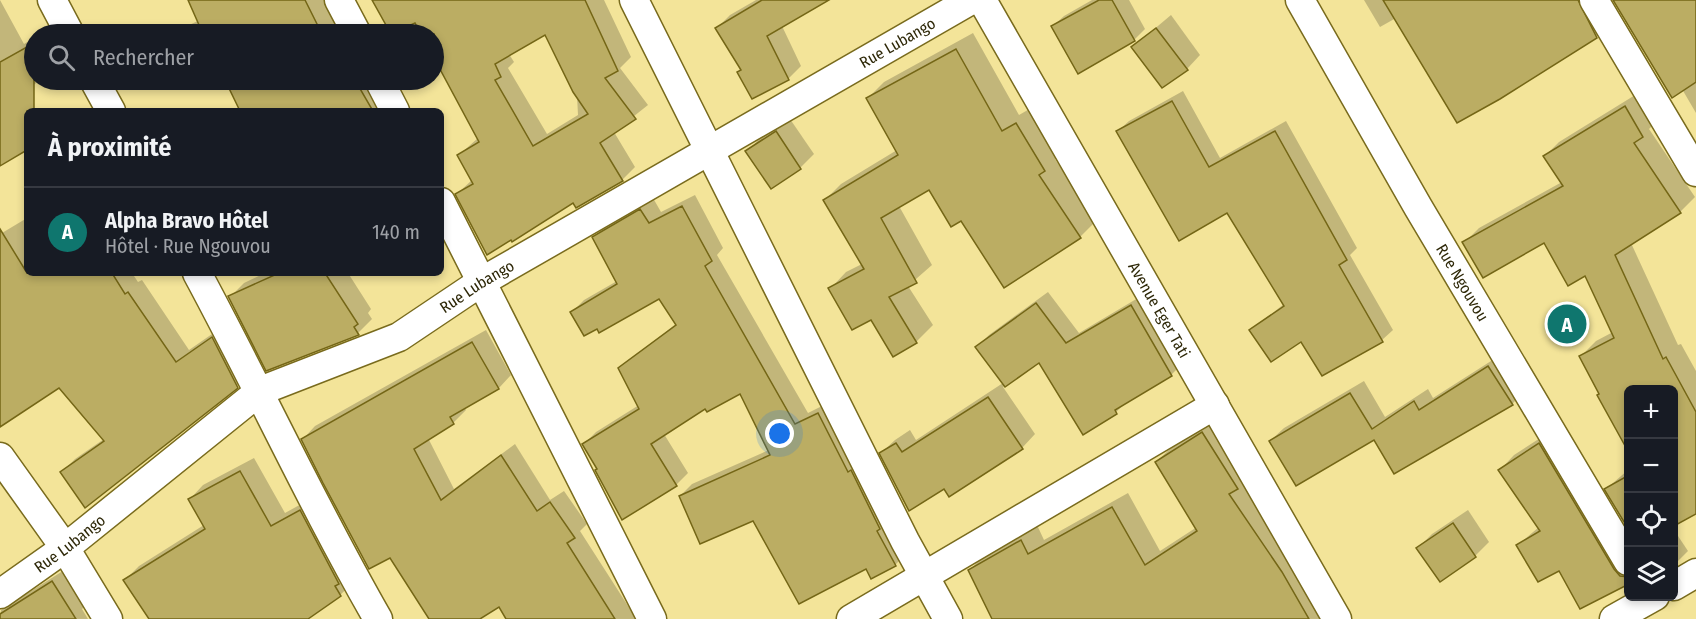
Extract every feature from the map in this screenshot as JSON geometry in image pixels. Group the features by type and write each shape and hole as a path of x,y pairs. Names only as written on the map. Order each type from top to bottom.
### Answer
{"street":[{"path":"52,0 65,24"},
{"path":"339,0 352,24"},
{"path":"634,0 709,153 948,619"},
{"name":"Rue Lubango","path":"0,594 65,548 260,391 399,337 481,282 709,153 971,0"},
{"name":"Avenue Eger Tati","path":"982,0 1090,193 1215,405 1336,619"},
{"name":"Rue Ngouvou","path":"1300,0 1418,207 1624,553"},
{"path":"1594,0 1696,172"},
{"path":"99,90 109,108"},
{"path":"384,90 393,108"},
{"path":"444,208 652,619"},
{"path":"199,276 260,391 341,555 378,619"},
{"path":"851,619 1215,405"},
{"path":"0,457 65,548 108,619"},
{"path":"1678,585 1696,573"},
{"path":"1614,619 1654,601"}],"building":[{"path":"188,0 305,0 317,24 199,24"},
{"path":"372,0 585,0 618,71 605,78 636,119 600,143 623,181 576,208 573,203 512,242 511,240 487,255 455,194 473,184 457,155 479,142 444,77 444,24 385,24","holes":["545,35 573,92 588,114 533,146 495,80 501,77 495,64"]},
{"path":"762,0 829,0 767,36 789,80 752,99 737,72 741,70 715,28"},
{"path":"1099,0 1112,0 1135,41 1078,74 1051,26"},
{"path":"1383,0 1578,0 1597,38 1500,99 1457,123"},
{"path":"1613,0 1696,0 1696,82 1672,98"},
{"path":"1156,28 1188,70 1162,88 1131,47"},
{"path":"24,49 24,90 34,90 34,108 24,108 24,152 0,166 0,62"},
{"path":"956,49 1002,131 1016,123 1045,171 1039,175 1081,238 1004,288 961,221 951,227 929,190 881,218 917,283 889,297 917,343 893,357 871,320 852,330 828,288 864,269 823,200 898,155 866,98"},
{"path":"230,90 361,90 371,108 239,108"},
{"path":"1172,101 1209,167 1275,131 1347,260 1339,265 1383,342 1322,376 1301,342 1271,362 1249,330 1284,306 1227,213 1179,241 1116,131"},
{"path":"1625,106 1643,137 1634,143 1681,213 1615,255 1663,359 1666,357 1696,412 1696,514 1678,524 1678,385 1624,385 1624,444 1579,356 1614,338 1585,276 1568,286 1544,243 1483,278 1462,242 1563,186 1543,156"},
{"path":"776,131 801,169 771,189 745,151"},
{"path":"682,206 712,261 705,266 795,424 818,413 848,472 851,470 880,529 877,531 896,566 871,579 866,569 799,604 753,521 700,544 679,496 770,455 740,394 707,412 705,409 651,444 677,486 622,520 582,444 639,409 618,368 676,325 659,299 599,333 597,329 584,336 570,312 617,284 592,237 640,209 649,223"},
{"path":"0,229 24,268 24,276 114,276 125,294 128,292 176,362 212,337 238,388 85,508 60,472 104,441 59,388 0,427"},
{"path":"272,276 327,276 358,324 354,327 359,335 266,371 228,296"},
{"path":"1036,303 1066,343 1131,305 1172,376 1115,410 1117,414 1083,435 1039,363 1005,387 975,347"},
{"path":"472,342 499,389 450,417 454,424 414,449 441,500 501,455 537,511 550,502 575,538 567,543 615,619 506,619 499,607 480,619 429,619 390,558 369,569 323,483 301,439"},
{"path":"1488,366 1513,405 1394,474 1374,440 1296,486 1269,441 1350,393 1372,429 1414,401 1419,410"},
{"path":"988,397 1023,449 949,497 944,489 909,511 879,453 896,443 902,452"},
{"path":"1202,432 1238,489 1229,494 1282,572 1309,619 992,619 968,570 1021,540 1028,554 1112,507 1145,565 1197,531 1155,462"},
{"path":"1539,443 1614,569 1620,576 1624,576 1624,587 1580,609 1559,571 1538,582 1516,545 1540,531 1498,470"},
{"path":"240,471 271,526 300,510 339,584 335,586 341,596 308,619 149,619 123,580 205,529 188,499"},
{"path":"1624,478 1624,522 1604,489"},
{"path":"1453,523 1476,557 1440,582 1416,548"},
{"path":"52,581 76,619 0,619 0,614"}],"place":[{"name":"Alpha Bravo Hôtel","path":"1567,324"}]}
